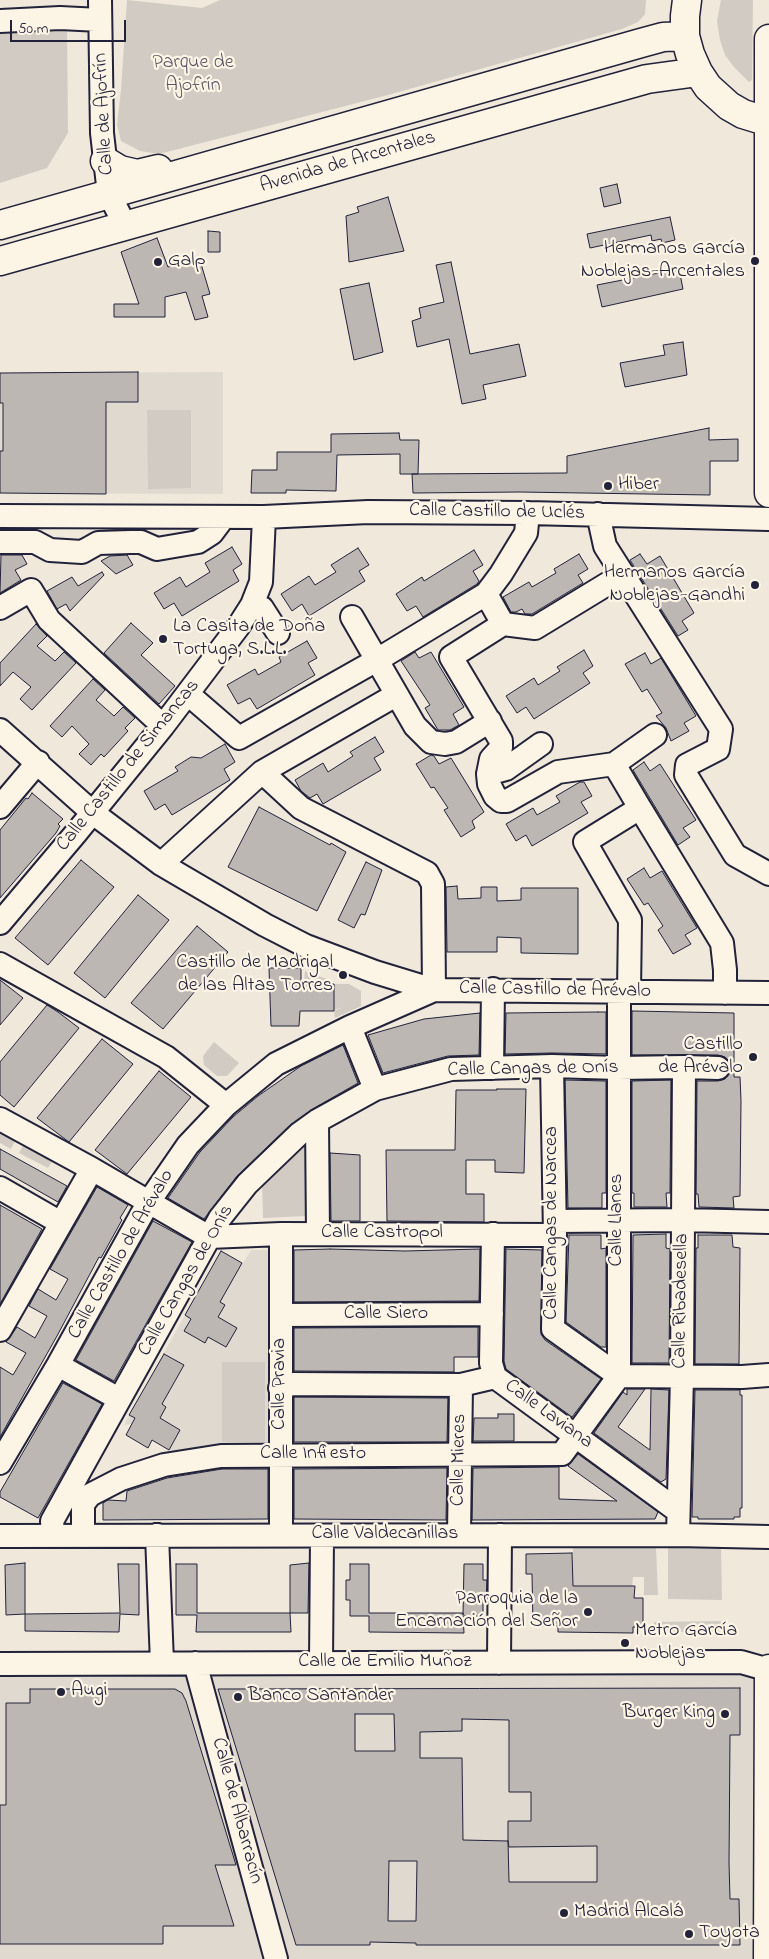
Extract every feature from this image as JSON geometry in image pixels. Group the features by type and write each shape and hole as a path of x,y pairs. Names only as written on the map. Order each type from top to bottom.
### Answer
{"main road":[{"path":"687,0 685,16 686,36 690,54 698,72 708,87 729,106 743,114 769,122"},
{"name":"Avenida de Arcentales","path":"0,225 641,43 663,37 686,36"},
{"path":"769,39 769,493"},
{"name":"Avenida de Arcentales","path":"0,261 647,80 698,72"},
{"path":"105,161 120,170 137,174 214,154 228,160"},
{"path":"0,248 78,226 96,214 109,194"},
{"path":"768,1959 769,1669"}],"street":[{"path":"0,21 60,18 100,10"},
{"name":"Calle de Ajofrín","path":"100,10 102,129 105,161 109,194 125,225"},
{"name":"Calle Castillo de Uclés","path":"0,516 264,517 368,512 598,514 769,519"},
{"path":"188,694 239,738 377,660 486,594 501,574 526,533 528,513"},
{"path":"598,514 605,546 721,729 718,748 687,765 686,775 735,855 769,874"},
{"path":"0,542 35,542 50,550 82,552 98,543 141,542 157,549 198,542 212,533 224,517"},
{"name":"Calle Castillo de Simancas","path":"0,923 93,813 163,726 238,627 252,605 261,582 264,517"},
{"path":"622,575 535,628 503,624 451,657 501,741 501,748 491,759 488,774 489,784 495,796 501,801 507,801 558,772 614,764 655,735"},
{"path":"0,608 31,590 49,620 163,726"},
{"path":"486,594 503,624"},
{"path":"252,605 262,608 278,633"},
{"path":"352,617 415,726 431,742 445,744 456,742 490,722"},
{"path":"161,864 262,772 396,695"},
{"path":"0,730 93,813 161,864 265,925 306,946 357,966 434,990 433,884 427,873 301,808 262,772"},
{"path":"488,774 506,769 538,740"},
{"path":"0,807 38,762"},
{"path":"614,764 722,943 725,993"},
{"name":"Calle Llanes","path":"619,1376 618,1068 630,920 585,842 640,808"},
{"path":"0,964 166,1057 226,1106"},
{"path":"492,1068 493,989"},
{"name":"Calle Castillo de Arévalo","path":"0,1463 58,1365 148,1203 188,1146 226,1106 276,1064 350,1027 434,990 493,989 769,993"},
{"path":"350,1027 375,1089"},
{"name":"Calle Cangas de Onís","path":"53,1536 52,1521 220,1218 247,1184 299,1134 317,1121 375,1089 451,1069 552,1066 718,1068"},
{"name":"Calle Cangas de Narcea","path":"552,1066 555,1228 553,1329 619,1376"},
{"name":"Calle Ribadesella","path":"678,1535 682,1377 684,1067"},
{"path":"0,1119 92,1169 209,1237"},
{"path":"317,1121 318,1234"},
{"path":"0,1330 92,1169"},
{"path":"0,1188 61,1223"},
{"name":"Calle Castropol","path":"209,1237 281,1234 493,1234 618,1221 769,1222"},
{"name":"Calle Pravia","path":"281,1234 281,1534"},
{"path":"493,1234 491,1363 495,1377"},
{"name":"Calle Siero","path":"281,1315 492,1314"},
{"path":"58,1365 119,1399"},
{"path":"577,1436 619,1376 769,1376"},
{"name":"Calle Laviana","path":"280,1388 292,1384 461,1385 495,1377 678,1511"},
{"name":"Calle Mieres","path":"459,1535 461,1385"},
{"name":"Calle Infiesto","path":"83,1535 82,1504 90,1495 121,1479 164,1465 221,1456 562,1454 577,1436"},
{"name":"Calle Valdecanillas","path":"0,1536 281,1534 322,1536 678,1535 769,1537"},
{"path":"157,1535 162,1663"},
{"path":"499,1663 500,1535"},
{"path":"321,1663 322,1536"},
{"name":"Calle de Emilio Muñoz","path":"0,1664 741,1662 769,1669"},
{"name":"Calle de Albarracín","path":"194,1663 276,1959"}],"shaded area":[{"path":"223,372 223,494 0,493 0,373"},
{"path":"251,1250 273,1250 274,1447 184,1453 169,1450 152,1440 148,1448 126,1435 131,1424 124,1425 129,1415 221,1251 243,1263"},
{"path":"0,1664 757,1666 768,1959 0,1959"}],"green space":[{"name":"Parque de Ajofrín","path":"127,0 202,8 220,0 646,0 645,14 638,22 622,29 388,95 159,154 140,151 121,141 117,125"},
{"path":"721,0 753,0 752,80 749,82 725,55 717,21"},
{"path":"67,28 68,133 47,168 0,183 0,33"},
{"path":"147,410 191,410 191,488 148,489"},
{"path":"305,971 332,981 304,981"},
{"path":"334,984 349,984 361,991 361,1006 335,1018 334,1011 343,1007 334,1010"},
{"path":"214,1042 239,1063 227,1076 217,1076 204,1065 203,1056"},
{"path":"0,1133 15,1141 11,1149 0,1143"},
{"path":"305,1144 307,1216 263,1218 262,1184"},
{"path":"23,1146 52,1161 48,1168 19,1153"},
{"path":"222,1362 265,1362 265,1442 222,1442"},
{"path":"573,1546 656,1547 658,1595 644,1595 644,1577 633,1577 632,1586 573,1586"},
{"path":"668,1547 721,1548 722,1600 668,1599"},
{"path":"721,1621 721,1632 654,1632 654,1622"}],"building":[{"path":"617,184 621,203 604,207 600,188"},
{"path":"388,197 404,251 349,262 346,216 359,212 357,207"},
{"path":"670,217 675,240 662,243 661,239 652,241 651,235 590,248 587,234"},
{"path":"208,231 220,232 220,252 208,252"},
{"path":"157,238 168,267 199,257 210,294 202,296 208,317 195,320 186,292 165,297 165,317 114,317 114,304 139,304 121,252"},
{"path":"451,262 470,354 519,344 526,376 483,385 486,399 462,404 449,339 417,347 412,321 421,318 419,308 444,302 436,265"},
{"path":"679,269 683,289 602,307 597,285"},
{"path":"369,283 383,352 354,360 340,289"},
{"path":"683,342 687,375 625,387 620,363 665,355 663,345"},
{"path":"138,372 138,402 106,402 106,494 0,493 0,451 3,451 3,403 0,403 0,373"},
{"path":"709,428 709,440 738,439 738,461 710,461 710,495 520,492 413,493 412,474 567,473 567,456"},
{"path":"399,433 400,440 419,440 418,474 400,474 400,454 337,455 336,491 286,490 286,493 251,493 252,470 277,470 277,452 331,452 331,434"},
{"path":"232,547 242,564 233,570 239,581 182,616 174,603 164,609 154,593 180,577 186,587 210,572 205,563"},
{"path":"358,548 369,565 359,571 365,581 309,616 302,604 292,611 281,594 309,576 315,585 336,572 331,565"},
{"path":"474,550 483,565 473,571 479,581 477,584 423,617 416,606 407,611 396,594 422,577 424,581"},
{"path":"579,554 588,569 578,575 583,583 532,614 525,614 522,609 511,612 503,597 529,582 532,587 556,573 554,569"},
{"path":"640,554 647,564 660,556 694,613 682,621 688,630 678,636 630,560"},
{"path":"1,555 22,555 27,564 15,570 21,580 0,593"},
{"path":"127,555 133,565 116,574 101,561 110,556"},
{"path":"102,572 104,575 70,611 66,604 57,609 47,591 72,577 78,586"},
{"path":"131,623 153,643 141,655 175,686 159,704 104,653"},
{"path":"36,624 47,636 37,646 55,661 64,652 76,663 32,710 20,699 31,687 13,672 0,686 0,663"},
{"path":"307,641 317,658 308,663 315,675 257,709 250,698 238,704 227,685 255,669 258,675 281,662 279,657"},
{"path":"584,650 593,666 583,673 590,683 534,719 526,707 517,713 506,696 534,678 538,685 560,671 557,667"},
{"path":"415,652 419,658 431,652 464,707 453,714 459,725 450,730 438,730 425,708 430,705 401,661"},
{"path":"645,653 651,664 661,658 696,716 684,723 689,731 671,741 666,728 656,716 662,713 647,689 642,692 625,664"},
{"path":"93,679 105,690 96,700 114,716 123,707 135,718 125,728 128,731 104,757 101,754 91,765 79,754 89,744 72,726 62,737 50,726"},
{"path":"375,737 384,752 374,758 381,770 323,804 317,794 310,798 301,791 295,780 323,763 328,772 353,756 350,752"},
{"path":"225,744 235,762 224,769 230,780 172,815 165,804 155,810 144,791 178,771 175,767 191,757 201,758"},
{"path":"431,755 434,756 439,764 451,758 484,812 472,821 475,828 461,837 444,810 448,808 434,787 431,788 416,764"},
{"path":"644,762 650,771 660,764 696,820 683,828 690,837 678,845 633,770"},
{"path":"580,782 584,782 592,796 581,802 588,813 532,846 526,835 516,841 506,824 533,808 537,815 560,802 556,796"},
{"path":"32,793 63,819 58,824 60,826 56,833 0,898 0,830"},
{"path":"259,807 346,852 317,911 228,867"},
{"path":"81,860 114,887 48,965 15,938"},
{"path":"366,862 382,870 365,915 361,914 354,928 338,920"},
{"path":"644,868 650,878 662,871 697,928 685,935 691,944 673,954 658,930 663,926 648,903 644,905 627,879"},
{"path":"457,886 458,899 481,898 481,887 497,887 497,901 521,900 521,888 578,888 578,954 521,953 521,938 497,937 497,952 447,952 446,887"},
{"path":"138,895 169,920 105,998 74,973"},
{"path":"197,926 228,952 163,1029 131,1003"},
{"path":"269,968 301,968 301,985 334,984 334,1011 300,1011 299,1026 271,1026"},
{"path":"0,980 23,998 0,1025"},
{"path":"47,1005 79,1028 14,1107 0,1095 0,1062"},
{"path":"632,1011 734,1013 734,1077 740,1077 741,1101 740,1196 733,1197 734,1208 699,1207 698,1194 696,1194 697,1081 725,1079 731,1068 730,1062 725,1057 718,1055 632,1055"},
{"path":"606,1012 606,1054 505,1054 506,1013"},
{"path":"480,1013 479,1055 448,1056 383,1073 368,1035 424,1019"},
{"path":"102,1039 133,1064 69,1142 37,1118"},
{"path":"343,1045 358,1083 311,1110 290,1125 237,1176 204,1219 168,1198 200,1152 233,1117 258,1096 301,1066"},
{"path":"159,1071 191,1097 127,1174 95,1150"},
{"path":"565,1080 606,1081 606,1193 602,1193 602,1208 568,1208"},
{"path":"671,1080 670,1193 666,1193 667,1207 634,1207 634,1193 632,1193 632,1081"},
{"path":"526,1089 524,1173 495,1172 495,1160 466,1160 466,1194 484,1194 484,1222 387,1221 386,1150 455,1150 456,1090"},
{"path":"0,1149 67,1186 58,1202 0,1169"},
{"path":"330,1153 360,1155 360,1221 331,1221"},
{"path":"97,1187 128,1205 120,1218 122,1220 101,1258 99,1257 0,1437 0,1367 13,1375 26,1353 6,1342 17,1327 35,1338 47,1316 29,1306 38,1289 56,1300 68,1279 50,1269"},
{"path":"0,1205 42,1229 0,1304"},
{"path":"153,1221 192,1242 114,1381 76,1360"},
{"path":"666,1234 666,1248 670,1249 669,1363 632,1363 633,1235"},
{"path":"569,1235 601,1235 601,1249 606,1248 606,1347 601,1347 566,1322"},
{"path":"698,1235 732,1235 733,1247 740,1248 739,1364 695,1364 696,1248 698,1248"},
{"path":"480,1249 479,1301 294,1302 294,1250 405,1251"},
{"path":"506,1249 542,1250 541,1334 545,1340 601,1379 572,1417 506,1369 504,1361"},
{"path":"221,1251 242,1263 220,1302 225,1305 218,1317 237,1328 226,1347 208,1337 205,1343 184,1331 191,1319 185,1315"},
{"path":"478,1327 478,1357 454,1357 454,1372 294,1371 294,1328"},
{"path":"164,1354 184,1365 162,1404 166,1407 160,1418 180,1430 169,1450 152,1440 148,1448 126,1435 135,1418 129,1415"},
{"path":"63,1383 102,1404 38,1518 0,1497 0,1492"},
{"path":"627,1389 645,1389 618,1427 650,1450 651,1389 669,1390 666,1479 661,1482 594,1433 623,1392 627,1395"},
{"path":"695,1390 740,1390 740,1395 742,1395 742,1508 740,1508 740,1517 734,1517 734,1519 698,1519 698,1517 692,1517"},
{"path":"294,1397 448,1398 447,1442 294,1442"},
{"path":"498,1414 514,1414 514,1441 473,1441 474,1418 498,1418"},
{"path":"578,1454 658,1512 655,1519 472,1520 473,1468 559,1467 559,1499 617,1501 568,1466"},
{"path":"447,1468 446,1520 294,1519 294,1469"},
{"path":"222,1469 268,1469 268,1519 103,1520 103,1503 108,1500 126,1501 127,1491 167,1478"},
{"name":"Parroquia de la Encarnación del Señor","path":"572,1553 573,1586 635,1586 634,1598 643,1598 643,1628 633,1627 633,1633 558,1632 558,1626 533,1626 532,1574 526,1574 526,1554"},
{"path":"25,1563 25,1614 6,1615 5,1565"},
{"path":"309,1563 308,1613 290,1613 290,1565"},
{"path":"118,1564 139,1564 139,1615 120,1614 119,1632 25,1631 25,1614 120,1613"},
{"path":"176,1564 197,1564 197,1613 290,1613 291,1632 196,1632 197,1615 176,1615"},
{"path":"350,1564 369,1564 369,1613 463,1613 463,1615 464,1564 483,1564 483,1580 487,1580 486,1600 483,1600 483,1616 463,1616 464,1633 369,1632 369,1616 350,1616 350,1600 346,1600 346,1580 350,1580"},
{"path":"740,1688 740,1735 730,1735 729,1863 730,1899 739,1899 740,1945 416,1945 416,1943 370,1942 370,1945 296,1945 218,1689","holes":["355,1714 394,1714 395,1751 355,1751","462,1719 509,1720 509,1792 531,1792 531,1821 508,1821 508,1841 463,1840 462,1758 420,1758 420,1732 462,1731","508,1841 509,1847 597,1846 597,1882 509,1882","389,1861 417,1861 416,1921 388,1921"]},
{"path":"30,1689 175,1689 182,1693 236,1865 215,1865 234,1926 163,1926 163,1944 0,1944 0,1805 6,1805 6,1703 30,1703"}],"place":[{"name":"Hermanos García Noblejas-Arcentales","path":"755,261"},
{"name":"Galp","path":"158,262"},
{"name":"Hiber","path":"608,486"},
{"name":"Hermanos García Noblejas-Gandhi","path":"755,585"},
{"name":"La Casita de Doña Tortuga, S.L.L.","path":"163,639"},
{"name":"Castillo de Madrigal de las Altas Torres","path":"343,975"},
{"name":"Castillo de Arévalo","path":"753,1057"},
{"name":"Parroquia de la Encarnación del Señor","path":"588,1612"},
{"name":"Metro García Noblejas","path":"625,1643"},
{"name":"Augi","path":"61,1692"},
{"name":"Banco Santander","path":"238,1697"},
{"name":"Burger King","path":"725,1714"},
{"name":"Madrid Alcalá","path":"564,1913"},
{"name":"Toyota","path":"689,1934"}]}
